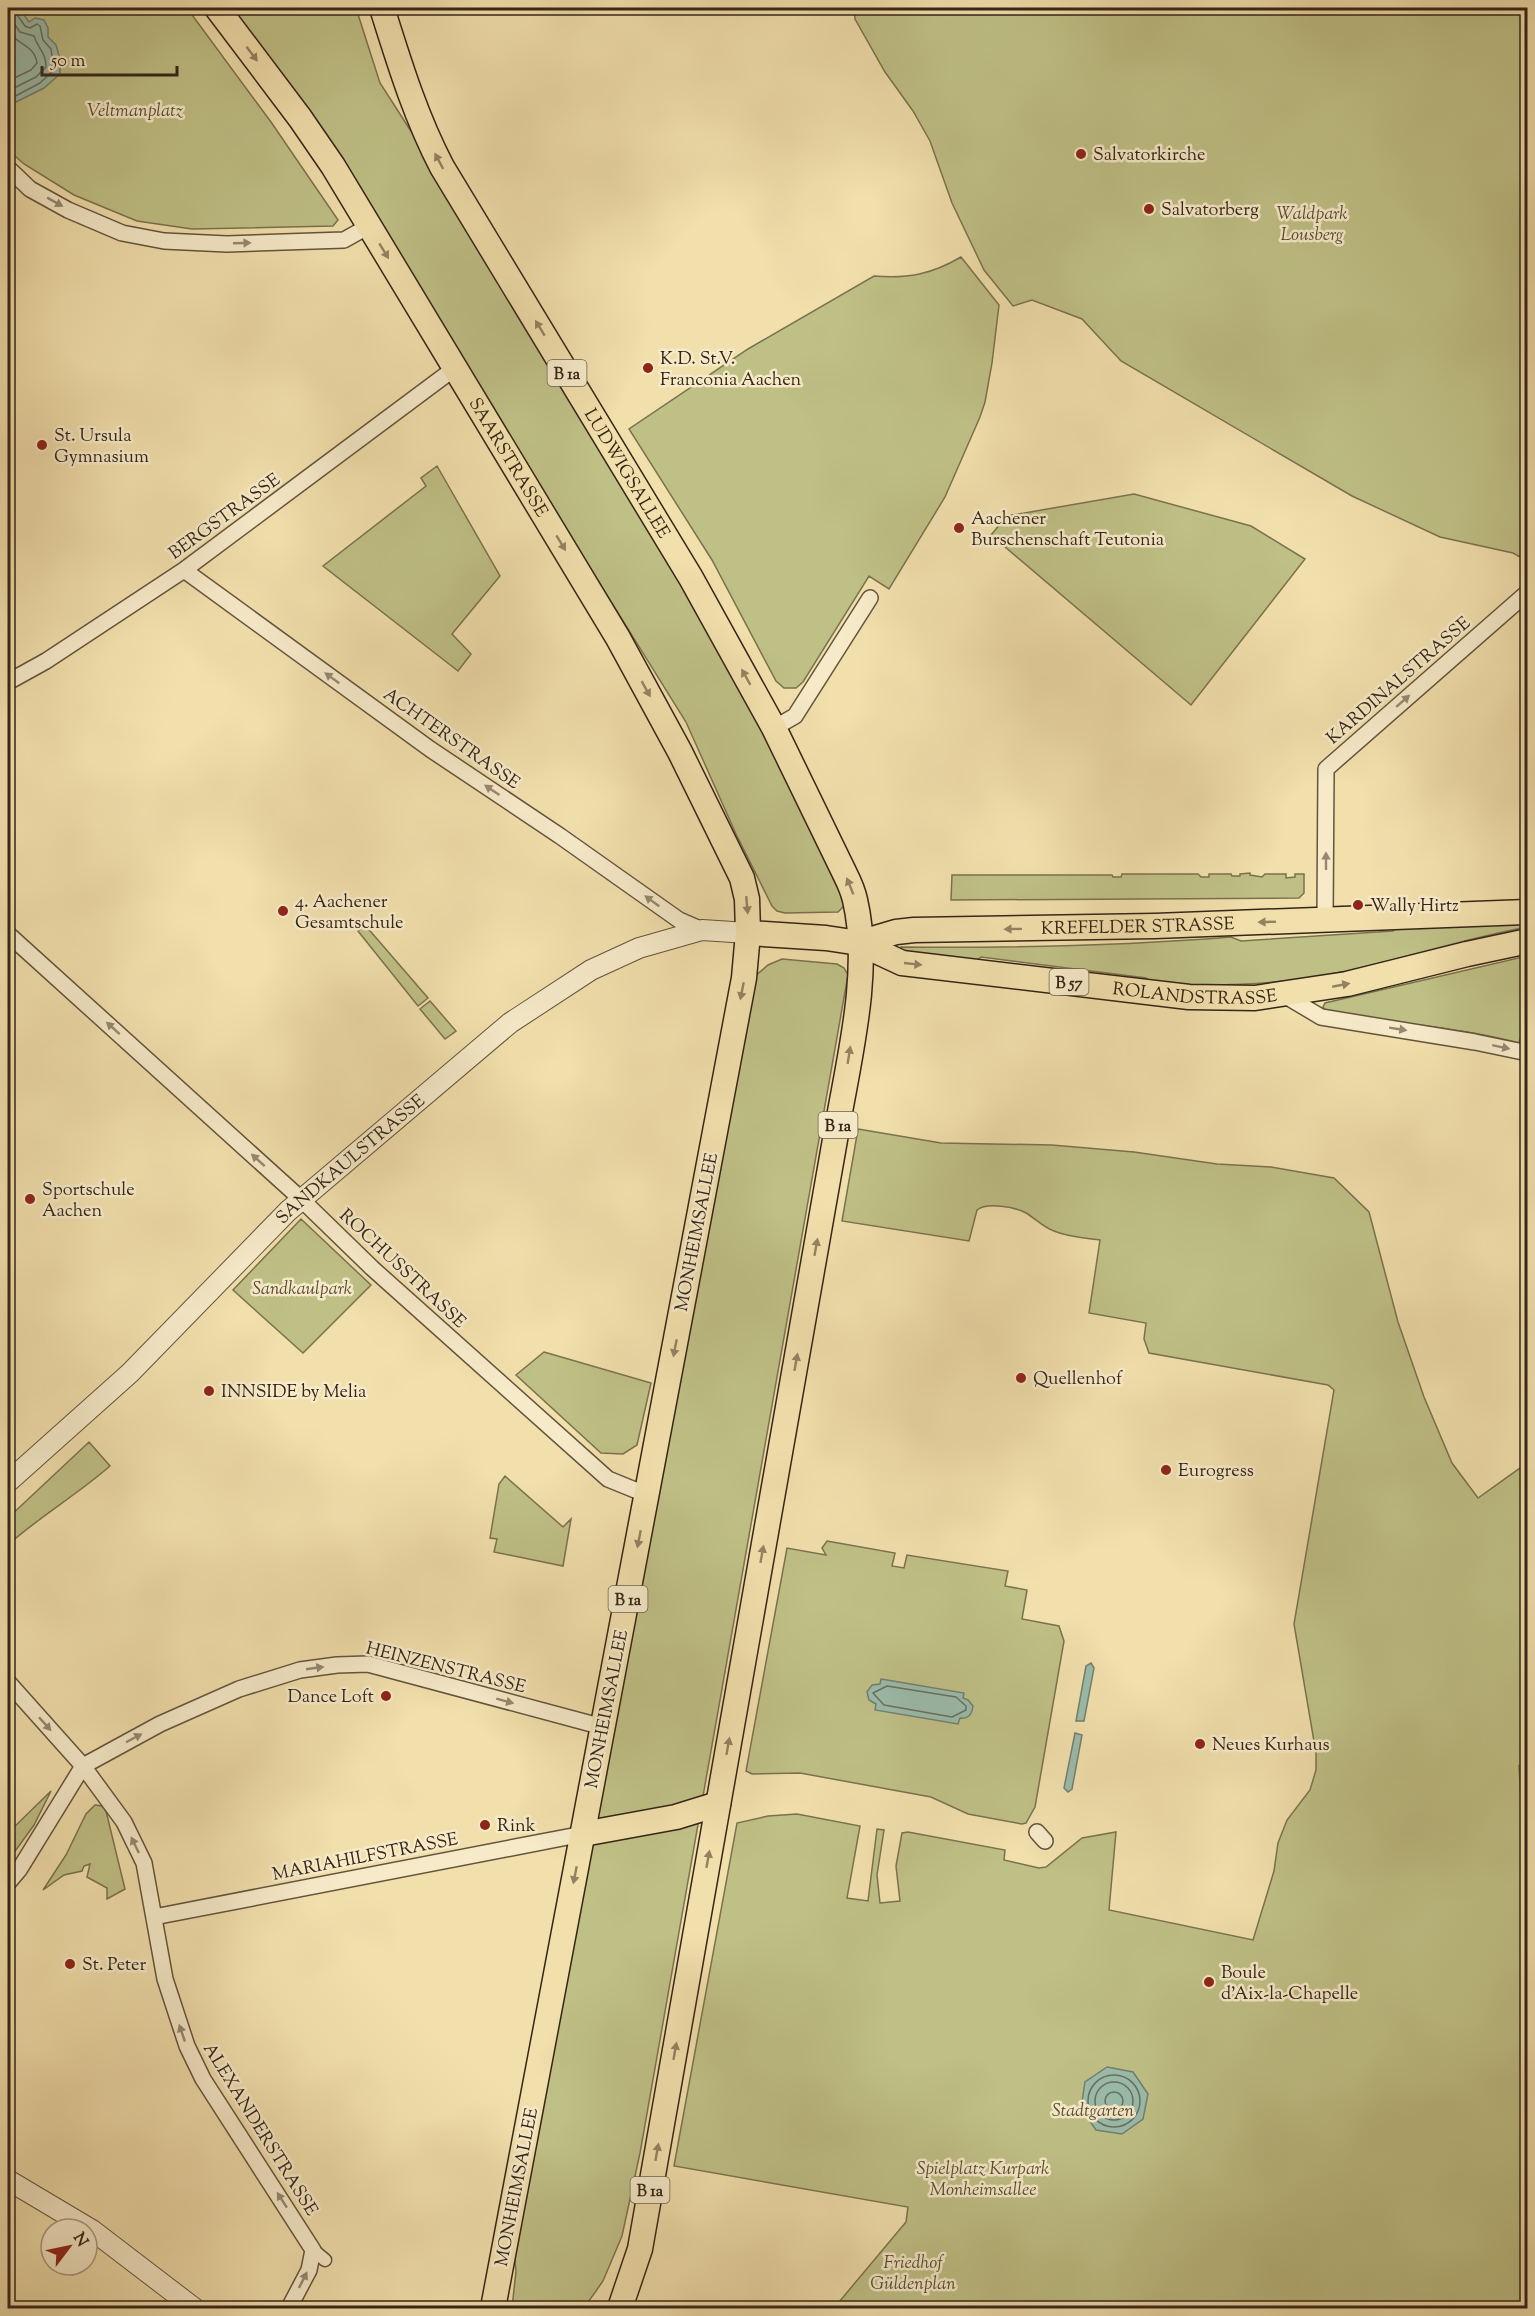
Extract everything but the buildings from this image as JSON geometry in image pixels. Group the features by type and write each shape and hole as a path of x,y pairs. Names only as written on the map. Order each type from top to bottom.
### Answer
{"main road":[{"name":"SAARSTRASSE","path":"217,8 300,118 333,166 618,638 680,752 742,878 747,899 748,933"},
{"name":"LUDWIGSALLEE","path":"382,8 407,89 442,167 691,578 774,728 852,890 859,920 859,943"},
{"name":"KREFELDER STRASSE","path":"748,933 826,938 859,943 896,932 914,930 1155,926 1527,912"},
{"name":"MONHEIMSALLEE","path":"493,2308 744,978 748,933"},
{"name":"B 57","path":"1284,995 1347,984 1527,941"},
{"name":"ROLANDSTRASSE","path":"859,943 902,963 1189,997 1255,998 1284,995"},
{"name":"B 1a","path":"620,2308 640,2249 836,1134 861,982 859,943"},
{"path":"583,1834 675,1817 718,1804"}],"street":[{"path":"8,168 30,189 68,210 122,233 164,241 227,244 344,240 369,226"},
{"name":"BERGSTRASSE","path":"8,682 46,662 184,570 455,368"},
{"name":"ACHTERSTRASSE","path":"184,570 430,748 679,920 702,930"},
{"name":"KARDINALSTRASSE","path":"1325,919 1326,769 1527,592"},
{"path":"774,728 795,716 870,598"},
{"name":"SANDKAULSTRASSE","path":"8,1482 129,1373 301,1199 488,1040 538,1003 591,970 639,948 702,930 748,933"},
{"name":"ROCHUSSTRASSE","path":"8,935 301,1199 372,1269 608,1479 635,1490 648,1492"},
{"name":"ROLANDSTRASSE","path":"1284,995 1321,1017 1475,1042 1527,1053"},
{"name":"HEINZENSTRASSE","path":"83,1766 160,1724 239,1689 300,1670 337,1665 368,1664 603,1727"},
{"name":"ALEXANDERSTRASSE","path":"8,1682 83,1766 124,1822 144,1863 165,1979 187,2046 203,2079 319,2255 289,2308"},
{"path":"8,1883 19,1870 83,1766"},
{"name":"MARIAHILFSTRASSE","path":"154,1917 583,1834"},
{"path":"8,2180 92,2230 190,2307"}],"green space":[{"name":"Veltmanplatz","path":"8,8 187,8 271,122 338,220 333,226 192,229 137,221 74,195 24,164 8,150"},
{"path":"232,8 356,8 380,83 721,646 837,873 844,902 844,906 838,912 785,913 777,911 772,906 736,834 686,722 298,99"},
{"name":"Waldpark Lousberg","path":"854,8 1527,8 1527,561 1513,553 1440,537 1352,496 1121,361 1082,319 1032,300 1013,306 984,270 952,203 930,141 913,111 885,72 855,19"},
{"path":"961,257 999,305 992,363 980,417 945,497 889,589 869,576 803,682 796,688 784,688 776,681 712,560 629,429 748,349 874,276 898,277 919,274 940,268"},
{"path":"437,466 500,576 452,634 471,654 458,671 323,566 426,486 421,478"},
{"path":"1134,494 1251,526 1305,559 1191,705 991,535 1007,516"},
{"path":"1250,873 1250,875 1262,877 1265,874 1286,874 1286,878 1295,877 1295,874 1304,874 1304,893 1299,898 951,900 952,875 1112,875 1121,877 1122,874 1198,874 1201,877 1209,877 1209,874 1240,876 1240,874"},
{"path":"1527,920 1527,927 1356,969 1285,981 1240,984 1149,983 1146,978 981,957 976,961 901,953 901,947 1066,946 1231,937 1241,941 1393,931 1397,926"},
{"path":"365,925 428,998 418,1006 358,931"},
{"path":"1527,956 1527,1037 1521,1036 1519,1043 1471,1033 1349,1015 1325,1010 1323,1007 1325,1003"},
{"path":"782,959 837,964 844,968 848,975 640,2153 622,2236 603,2281 584,2308 512,2308 516,2271 513,2245 754,977 768,965"},
{"path":"430,1001 456,1031 445,1039 420,1009"},
{"name":"Stadtgarten","path":"858,1129 941,1143 1052,1145 1134,1152 1217,1164 1271,1167 1334,1178 1369,1212 1398,1322 1424,1397 1452,1463 1478,1498 1527,1463 1528,1754 1519,1766 1521,1800 1528,1804 1527,2308 834,2308 906,2222 908,2207 674,2166 737,1823 768,1816 797,1814 860,1826 847,1898 868,1901 877,1829 884,1830 877,1875 880,1903 900,1901 896,1866 902,1833 908,1832 1005,1850 1004,1860 1039,1868 1046,1867 1082,1838 1116,1832 1109,1910 1253,1940 1274,1871 1278,1843 1287,1820 1310,1790 1316,1770 1316,1753 1294,1624 1334,1390 1328,1385 1149,1353 1144,1339 1146,1323 1089,1313 1100,1240 1059,1233 1021,1211 994,1206 977,1210 969,1241 842,1221"},
{"name":"Sandkaulpark","path":"301,1219 371,1285 303,1353 233,1290"},
{"path":"544,1352 651,1383 637,1445 623,1454 601,1453 516,1375"},
{"path":"89,1442 110,1466 8,1545 8,1518"},
{"path":"505,1476 563,1527 571,1519 563,1566 494,1552 497,1539 490,1538 499,1484"},
{"path":"827,1541 895,1553 892,1566 904,1568 907,1555 1008,1571 1005,1586 1027,1590 1022,1619 1059,1626 1064,1641 1035,1807 1026,1823 968,1814 931,1797 800,1773 752,1774 746,1771 787,1548 826,1555 822,1548"},
{"path":"51,1791 34,1825 8,1861 8,1833"},
{"path":"95,1805 102,1806 106,1811 125,1889 107,1899 107,1888 87,1877 90,1864 84,1866 82,1871 64,1875 43,1890 66,1855 86,1814"}],"water":[{"path":"8,8 19,8 29,22 35,18 44,20 48,28 48,37 56,45 60,59 60,74 44,88 8,106"},
{"path":"1091,1663 1094,1668 1084,1721 1076,1721 1086,1666"},
{"path":"881,1679 964,1693 963,1698 973,1706 972,1712 967,1717 960,1718 958,1724 875,1710 876,1704 869,1700 867,1692 872,1685 880,1684"},
{"path":"1075,1733 1082,1735 1072,1789 1068,1792 1064,1788"},
{"path":"1107,2067 1133,2072 1148,2094 1143,2119 1122,2134 1096,2130 1081,2108 1085,2082"}],"place":[{"name":"Salvatorkirche","path":"1081,154"},
{"name":"Salvatorberg","path":"1149,209"},
{"name":"K.D. St.V. Franconia Aachen","path":"648,368"},
{"name":"St. Ursula Gymnasium","path":"42,445"},
{"name":"Aachener Burschenschaft Teutonia","path":"959,528"},
{"name":"Wally Hirtz","path":"1358,905"},
{"name":"4. Aachener Gesamtschule","path":"283,911"},
{"name":"Sportschule Aachen","path":"30,1199"},
{"name":"Quellenhof","path":"1021,1378"},
{"name":"INNSIDE by Melia","path":"209,1391"},
{"name":"Eurogress","path":"1166,1470"},
{"name":"Dance Loft","path":"386,1696"},
{"name":"Neues Kurhaus","path":"1200,1744"},
{"name":"Rink","path":"485,1825"},
{"name":"St. Peter","path":"70,1964"},
{"name":"Boule d’Aix-la-Chapelle","path":"1209,1982"}],"park label":[{"name":"Spielplatz Kurpark Monheimsallee","path":"983,2178"},
{"name":"Friedhof Güldenplan","path":"913,2272"}]}
